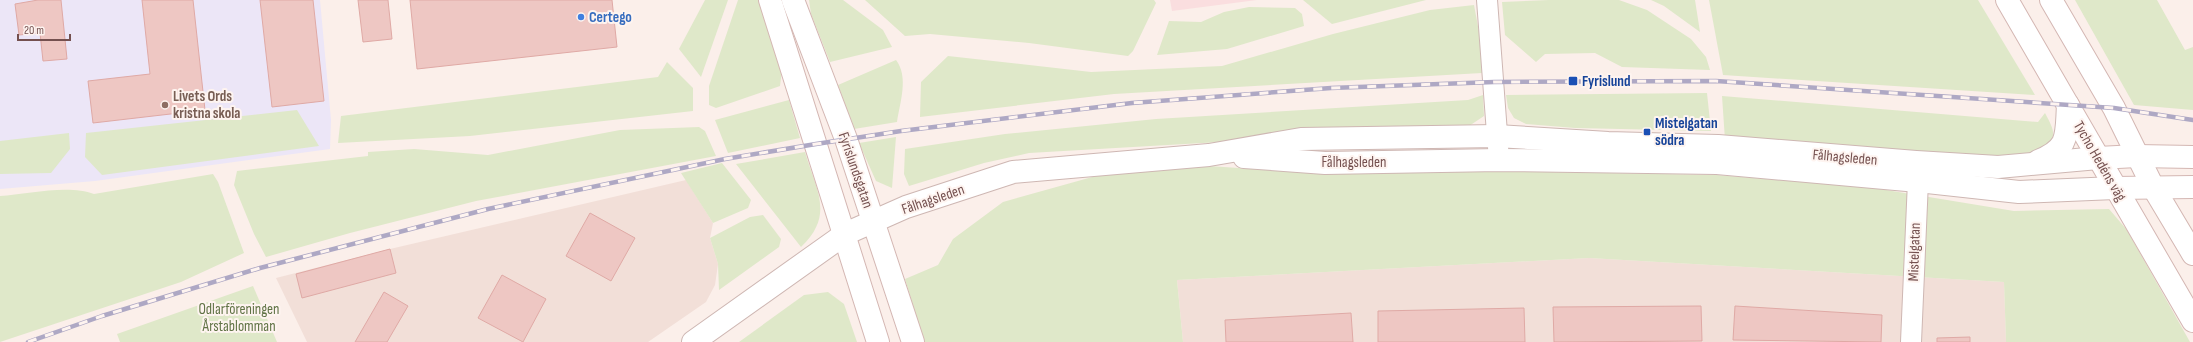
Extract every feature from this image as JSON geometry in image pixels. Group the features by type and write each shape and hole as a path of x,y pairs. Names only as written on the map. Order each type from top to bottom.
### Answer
{"street":[{"name":"Fyrislundsgatan","path":"770,0 878,342"},
{"name":"Fyrislundsgatan","path":"793,0 846,139 874,221 912,342"},
{"path":"1487,0 1499,160"},
{"name":"Tycho Hedéns väg","path":"2007,0 2193,321"},
{"path":"2052,0 2114,108 2153,187 2193,254"},
{"path":"2032,164 2050,156 2062,148 2066,134 2068,105"},
{"name":"Fålhagsleden","path":"693,342 845,234 906,207 1013,172 1209,155 1301,139 1497,136 1608,143 1718,146 1917,172 2020,192 2115,188 2193,187"},
{"name":"Fålhagsleden","path":"1209,155 1325,162 1499,160 1717,163 1917,172 1998,167 2098,158 2137,156 2193,157"},
{"name":"Mistelgatan","path":"1911,342 1917,172"}],"shaded area":[{"name":"Livets Ords kristna skola","path":"0,0 320,0 331,120 330,149 95,181 0,189"},
{"path":"1170,0 1257,0 1172,11"},
{"path":"686,180 713,223 710,238 718,264 715,285 706,302 648,342 307,342 276,278 390,249"},
{"path":"1589,258 2004,282 2006,342 1183,342 1177,280"}],"green space":[{"path":"705,0 728,0 701,77 679,49"},
{"path":"738,0 761,0 782,70 780,86 716,108 709,105 709,86"},
{"path":"809,0 843,0 883,30 892,47 830,62 811,14"},
{"path":"865,0 1154,0 1156,3 1133,51 1128,56 1029,43 930,34 905,36"},
{"path":"1303,0 1426,0 1332,24"},
{"path":"1619,0 1647,10 1691,39 1706,57 1710,70 1622,67 1595,53 1545,54 1536,62 1505,35 1502,2"},
{"path":"1651,0 1695,0 1700,32 1664,6"},
{"path":"1709,0 1978,0 2035,95 1723,75"},
{"path":"2075,0 2157,0 2185,50 2193,47 2193,110 2134,105"},
{"path":"1474,5 1480,37 1482,73 1114,94 920,117 921,82 948,56 1091,72 1222,66 1333,34 1430,10"},
{"path":"1249,7 1295,8 1302,14 1304,26 1227,49 1157,55 1169,21 1201,22 1224,12"},
{"path":"896,60 900,67 903,82 897,122 854,129 838,85"},
{"path":"667,62 693,88 693,111 470,136 338,143 341,116 658,77"},
{"path":"1707,93 1711,131 1575,128 1526,124 1514,118 1508,108 1506,95"},
{"path":"1483,95 1484,116 1466,128 1029,153 984,163 909,186 904,174 905,149 1005,134 1156,119 1468,100"},
{"path":"1722,96 2038,122 2045,113 2053,129 2053,137 2044,153 1983,156 1725,140"},
{"path":"789,100 800,138 728,153 715,120"},
{"path":"297,110 319,146 102,175 85,157 86,133"},
{"path":"699,127 705,131 716,156 476,201 350,233 266,257 254,234 234,185 237,171 368,156 368,152 414,149 488,155 620,130"},
{"path":"69,133 70,149 51,173 0,174 0,141"},
{"path":"896,137 892,188 876,181 859,143"},
{"path":"805,152 818,190 820,213 818,224 801,247 736,164"},
{"path":"722,163 751,200 748,208 713,223 681,173"},
{"path":"1209,166 1325,174 1499,171 1717,175 1874,188 2014,211 2109,209 2127,230 2190,342 2006,342 2004,282 1589,258 1177,280 1183,342 924,342 905,279 938,265 953,239 1003,202 1103,174"},
{"path":"213,174 218,182 244,253 181,282 0,342 0,196 48,190 73,190 94,194"},
{"path":"763,215 781,239 779,247 719,290 718,264 710,238 750,217"},
{"name":"Odlarföreningen Årstablomman","path":"253,286 277,342 120,342 117,334"},
{"path":"828,292 844,304 857,342 739,342 804,295"}],"building":[{"path":"38,0 61,0 67,59 43,61 40,33 19,35 15,4"},
{"path":"142,0 193,0 205,110 93,123 88,81 150,74"},
{"path":"260,0 313,0 324,101 272,107"},
{"path":"358,0 388,0 392,39 363,42"},
{"path":"410,0 612,0 617,47 417,69"},
{"path":"590,213 635,238 611,281 566,256"},
{"path":"390,249 396,273 302,298 296,274"},
{"path":"502,275 546,299 523,342 478,318"},
{"path":"384,292 408,306 387,342 355,342"},
{"path":"1701,306 1702,341 1554,342 1553,307"},
{"path":"1735,306 1882,315 1881,342 1733,340"},
{"path":"1524,308 1525,342 1378,342 1378,311"},
{"path":"1351,313 1353,342 1226,342 1225,320"},
{"path":"1970,337 1970,342 1937,342 1937,338"}],"railway":[{"path":"28,342 102,316 260,268 488,209 725,159 816,144 901,131 1132,103 1331,88 1494,82 1716,81 2114,108 2193,120"}],"place":[{"name":"Certego","path":"581,17"},
{"name":"Fyrislund","path":"1573,81"},
{"name":"Livets Ords kristna skola","path":"165,105"},
{"name":"Mistelgatan södra","path":"1647,132"}]}
